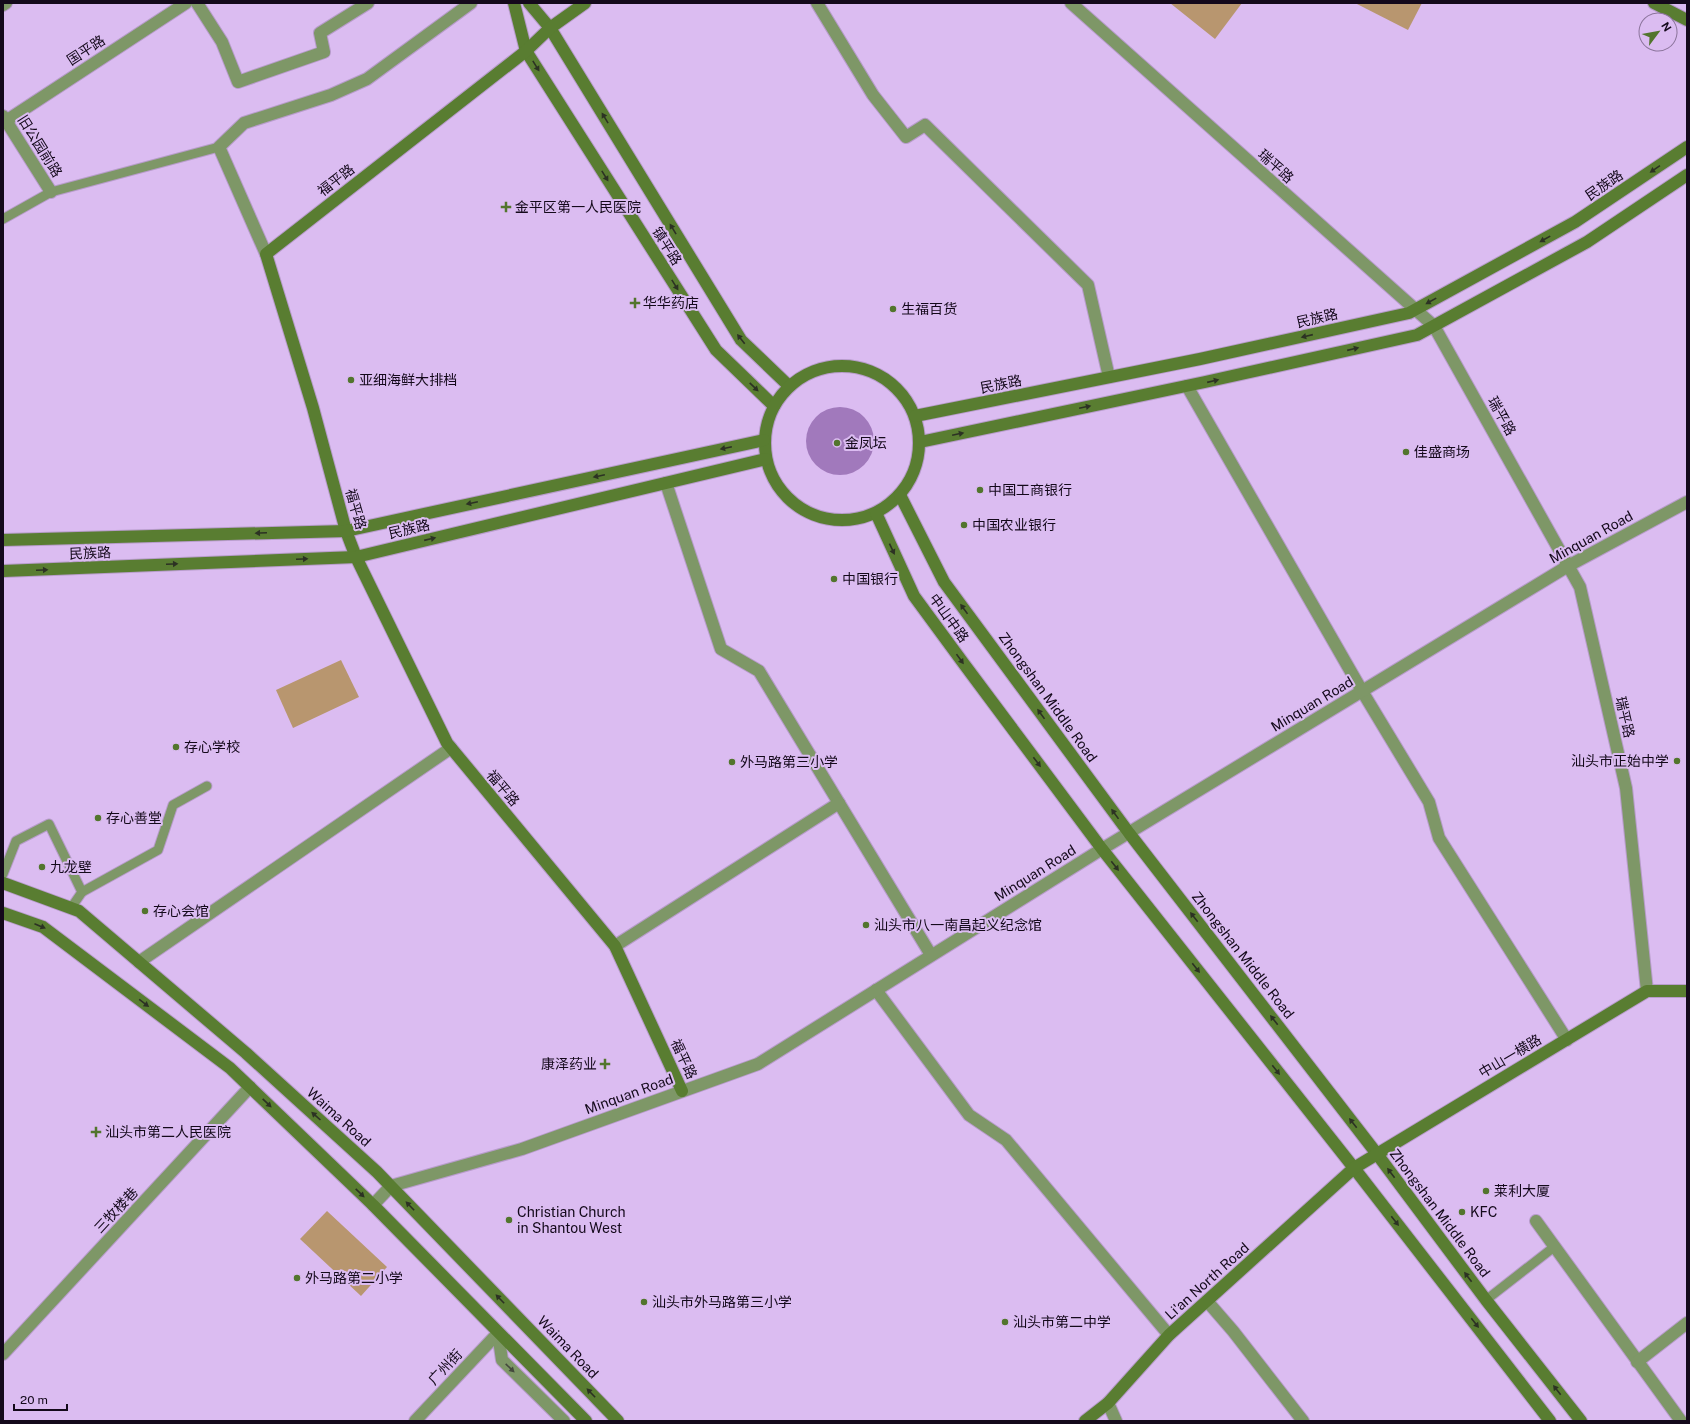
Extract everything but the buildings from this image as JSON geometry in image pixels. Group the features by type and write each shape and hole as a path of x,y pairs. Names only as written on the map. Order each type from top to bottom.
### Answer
{"street":[{"path":"197,3 222,42 238,82 324,52 320,33 368,3"},
{"path":"266,254 219,147 244,123 331,95 367,79 471,3"},
{"name":"镇平路","path":"514,3 526,51 716,350 774,406"},
{"name":"镇平路","path":"529,3 550,28 741,340 789,386"},
{"name":"福平路","path":"585,3 550,28 526,51 266,254 314,408 346,530 356,557 447,744 615,946 682,1091"},
{"path":"817,3 873,95 906,137 925,125 1088,285 1109,377"},
{"name":"瑞平路","path":"1071,3 1414,310 1434,326 1580,587 1626,788 1647,991"},
{"path":"1654,3 1687,20"},
{"name":"国平路","path":"4,120 182,4"},
{"name":"旧公园前路","path":"4,120 51,192"},
{"name":"民族路","path":"915,416 1231,352 1409,313 1575,222 1687,147"},
{"path":"920,442 1187,386 1417,335 1587,242 1687,175"},
{"path":"828,367 860,367 883,377 902,394 915,416 920,442 918,461 911,479 900,495 889,505 876,513 854,520 830,520 808,513 789,499 774,481 766,459 764,440 767,422 774,406 789,386 810,372 828,367"},
{"path":"1187,386 1362,691 1429,802 1439,838 1567,1040"},
{"name":"民族路","path":"3,540 346,530 764,440"},
{"name":"民族路","path":"3,571 356,557 766,459"},
{"path":"666,483 721,649 759,671 931,955"},
{"name":"Zhongshan Middle Road","path":"900,495 944,582 1129,833 1377,1154 1486,1300 1581,1421"},
{"name":"Minquan Road","path":"391,1186 522,1149 758,1064 1102,849 1568,566 1687,502"},
{"name":"中山中路","path":"876,513 914,596 1102,849"},
{"path":"139,962 451,748"},
{"path":"615,946 838,803"},
{"path":"1102,849 1354,1168 1550,1421"},
{"name":"Waima Road","path":"3,883 79,911 246,1053 391,1186 618,1421"},
{"path":"3,913 43,927 230,1068 373,1205 586,1421"},
{"path":"876,990 969,1115 1006,1140 1169,1335"},
{"path":"1647,991 1687,991"},
{"name":"中山一横路","path":"1354,1168 1647,991"},
{"name":"三牧楼巷","path":"3,1354 250,1087"},
{"name":"Li'an North Road","path":"1085,1421 1108,1404 1169,1335 1354,1168"},
{"path":"373,1205 391,1186"},
{"path":"1536,1220 1681,1421"},
{"path":"1207,1301 1233,1331 1303,1421"},
{"path":"1637,1362 1687,1323"},
{"path":"498,1333 502,1360 564,1421"},
{"name":"广州街","path":"415,1421 498,1333"},
{"path":"1108,1404 1116,1421"}],"lane":[{"path":"3,219 51,192 219,147"},
{"path":"71,908 82,892 158,850 173,805 207,786"},
{"path":"3,874 16,841 49,824 82,892"},
{"path":"1486,1300 1554,1247"}],"shaded area":[{"path":"1170,3 1242,3 1215,39"},
{"path":"1355,3 1422,3 1408,30"},
{"path":"840,407 853,410 864,417 871,428 874,441 871,454 864,465 853,472 840,475 827,472 816,465 809,454 806,441 809,428 816,417 827,410"},
{"path":"341,660 359,697 293,728 276,690"},
{"path":"327,1211 387,1267 361,1296 300,1239"}],"place":[{"name":"金平区第一人民医院","path":"506,207"},
{"name":"华华药店","path":"635,303"},
{"name":"生福百货","path":"893,309"},
{"name":"亚细海鲜大排档","path":"351,380"},
{"name":"金凤坛","path":"837,443"},
{"name":"佳盛商场","path":"1406,452"},
{"name":"中国工商银行","path":"980,490"},
{"name":"中国农业银行","path":"964,525"},
{"name":"中国银行","path":"834,579"},
{"name":"存心学校","path":"176,747"},
{"name":"汕头市正始中学","path":"1677,761"},
{"name":"外马路第三小学","path":"732,762"},
{"name":"存心善堂","path":"98,818"},
{"name":"九龙壁","path":"42,867"},
{"name":"存心会馆","path":"145,911"},
{"name":"汕头市八一南昌起义纪念馆","path":"866,925"},
{"name":"康泽药业","path":"605,1064"},
{"name":"汕头市第二人民医院","path":"96,1132"},
{"name":"莱利大厦","path":"1486,1191"},
{"name":"KFC","path":"1462,1212"},
{"name":"Christian Church in Shantou West","path":"509,1220"},
{"name":"外马路第二小学","path":"297,1278"},
{"name":"汕头市外马路第三小学","path":"644,1302"},
{"name":"汕头市第二中学","path":"1005,1322"}]}
